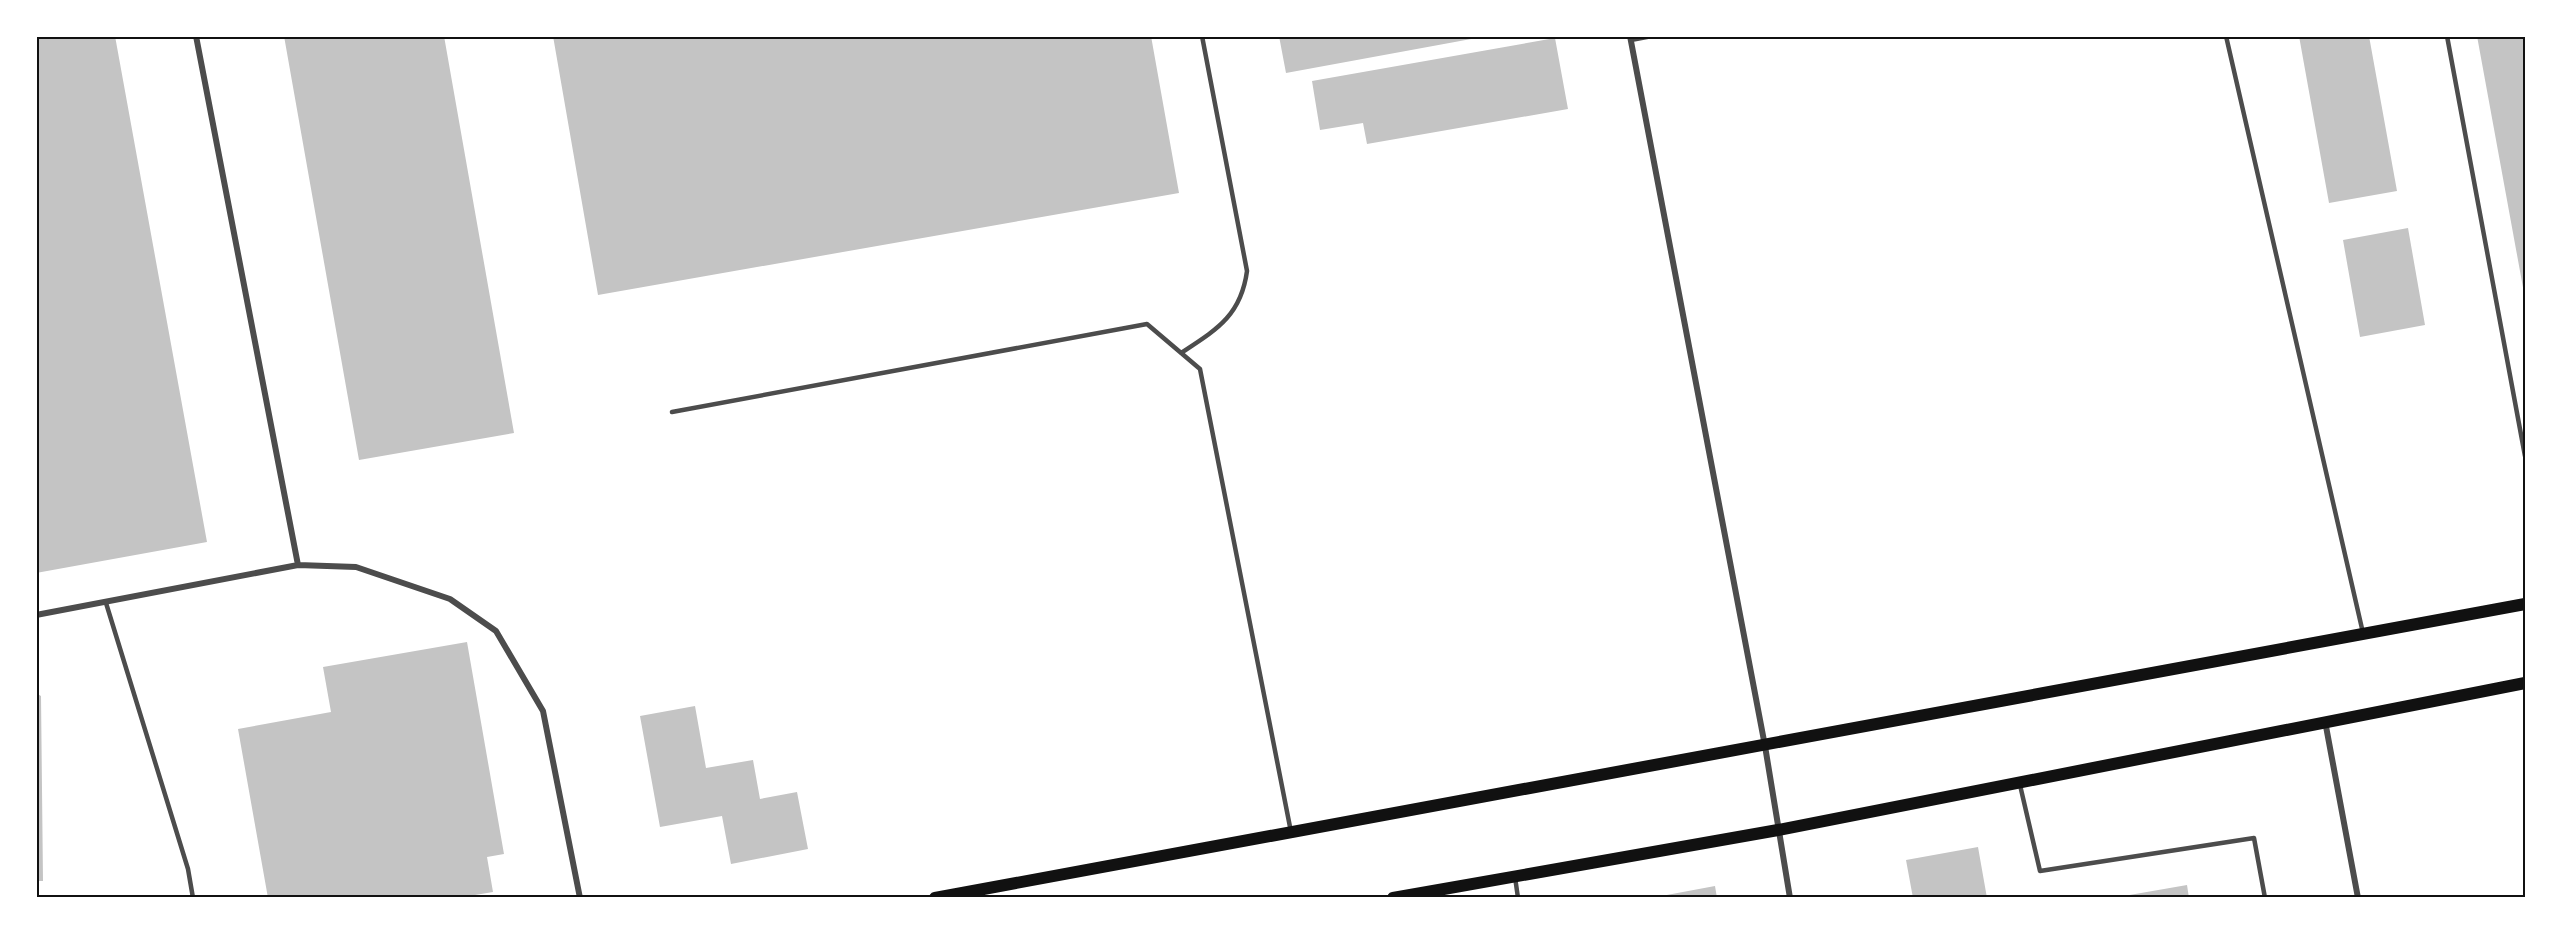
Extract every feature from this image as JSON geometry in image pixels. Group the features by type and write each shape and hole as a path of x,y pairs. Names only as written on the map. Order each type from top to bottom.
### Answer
{"main road":[{"path":"935,898 1765,746 2525,603"},
{"path":"1393,898 1778,830 2525,683"}],"street":[{"path":"196,36 298,565"},
{"path":"1631,38 1765,746 1790,898"},
{"path":"36,615 298,565 356,567 450,599 496,631 543,711 580,898"},
{"path":"2325,721 2358,898"}],"lane":[{"path":"1181,353 1223,323 1236,309 1245,290 1247,271 1202,36"},
{"path":"1631,38 1652,36"},
{"path":"2226,36 2363,633"},
{"path":"2447,36 2525,456"},
{"path":"672,412 1147,324 1200,369 1291,832"},
{"path":"105,603 188,869 193,898"},
{"path":"2019,782 2040,871 2254,838 2265,898"},
{"path":"1515,877 1518,898"}],"building":[{"path":"36,36 115,36 207,542 36,573"},
{"path":"284,36 444,36 514,433 359,460"},
{"path":"553,36 1151,36 1179,193 598,295"},
{"path":"1279,36 1482,36 1482,37 1286,73"},
{"path":"2299,36 2369,36 2397,191 2329,203"},
{"path":"2477,36 2525,36 2525,293 2524,293"},
{"path":"1555,38 1568,109 1367,144 1363,123 1320,130 1312,81"},
{"path":"2408,228 2425,325 2360,337 2343,240"},
{"path":"467,642 504,854 487,857 493,892 457,898 268,898 238,729 331,712 323,667"},
{"path":"36,693 41,696 43,881 36,881"},
{"path":"695,706 706,768 753,760 760,799 797,792 808,849 731,864 722,816 660,827 640,716"},
{"path":"1978,847 1987,898 1913,898 1906,860"},
{"path":"2187,885 2189,898 2118,898 2118,897"},
{"path":"1715,886 1717,898 1656,898 1656,897"}]}
